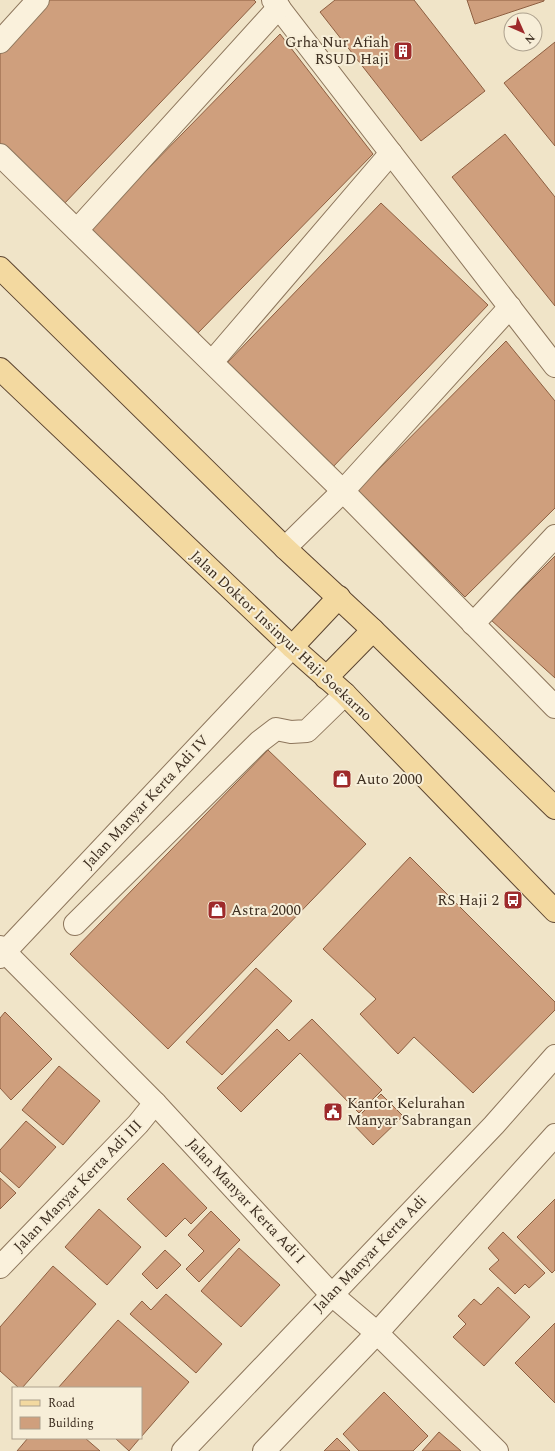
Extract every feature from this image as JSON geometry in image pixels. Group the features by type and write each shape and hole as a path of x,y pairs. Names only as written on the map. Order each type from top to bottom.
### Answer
{"main road":[{"path":"0,268 285,548 339,597 555,808"},
{"name":"Jalan Doktor Insinyur Haji Soekarno","path":"0,369 292,647 345,694 555,911"},
{"path":"292,647 339,597"},
{"path":"326,678 373,630"}],"street":[{"path":"0,42 38,0"},
{"path":"77,230 276,4 555,366"},
{"path":"212,362 391,153"},
{"path":"0,155 343,491 555,707"},
{"path":"285,548 343,491 510,307"},
{"path":"473,624 555,536"},
{"name":"Jalan Manyar Kerta Adi IV","path":"2,952 292,647"},
{"path":"75,924 259,742 276,729 291,732 307,731 345,694"},
{"name":"Jalan Manyar Kerta Adi I","path":"2,952 155,1103 337,1299 373,1330 498,1451"},
{"name":"Jalan Manyar Kerta Adi","path":"183,1451 337,1299 555,1056"},
{"name":"Jalan Manyar Kerta Adi III","path":"0,1267 138,1124 155,1103"},
{"path":"264,1451 373,1330 555,1135"}],"building":[{"path":"49,0 254,0 256,2 63,205 0,146 0,52"},
{"name":"Grha Nur Afiah RSUD Haji","path":"335,0 414,0 485,91 421,141 320,12"},
{"path":"467,0 544,0 511,12 503,12 503,15 475,24"},
{"path":"280,34 373,154 197,334 89,229"},
{"path":"555,42 555,146 504,83"},
{"path":"505,134 555,197 555,306 452,177"},
{"path":"381,203 488,305 331,469 224,366"},
{"path":"506,341 555,401 555,508 465,597 358,490"},
{"path":"555,556 555,678 491,620"},
{"path":"268,750 366,844 168,1049 70,954"},
{"path":"410,857 555,1002 555,1010 473,1093 414,1037 398,1054 360,1014 376,999 323,949"},
{"path":"256,968 292,1001 222,1075 186,1042"},
{"path":"5,1012 52,1059 11,1100 0,1088 0,1018"},
{"path":"312,1019 382,1090 359,1113 300,1053 241,1112 217,1088 277,1029 289,1041"},
{"path":"59,1066 100,1101 63,1145 22,1110"},
{"path":"381,1094 403,1116 373,1145 352,1123"},
{"path":"26,1121 56,1147 19,1188 0,1171 0,1150"},
{"path":"163,1163 207,1208 191,1224 185,1218 166,1237 127,1199"},
{"path":"0,1178 16,1193 0,1209"},
{"path":"555,1199 555,1270 552,1273 517,1237"},
{"path":"99,1209 141,1247 107,1285 65,1247"},
{"path":"211,1211 240,1240 199,1282 186,1269 204,1251 188,1235"},
{"path":"503,1232 545,1273 529,1288 525,1284 515,1294 489,1269 499,1260 488,1248"},
{"path":"239,1248 280,1285 241,1327 201,1291"},
{"path":"165,1250 181,1265 157,1289 142,1274"},
{"path":"53,1266 96,1304 23,1387 18,1387 0,1371 0,1327"},
{"path":"498,1287 530,1317 484,1366 453,1337 466,1324 458,1316 474,1299 481,1305"},
{"path":"166,1294 222,1344 196,1373 130,1314 142,1301 151,1310"},
{"path":"118,1320 189,1382 142,1436 142,1387 59,1387"},
{"path":"555,1323 555,1403 515,1363"},
{"path":"384,1392 428,1436 413,1451 359,1451 343,1434"},
{"path":"439,1432 461,1451 422,1451"},
{"path":"337,1438 350,1451 324,1451"},
{"path":"27,1439 86,1439 100,1451 17,1451"},
{"path":"116,1439 139,1439 129,1451"}],"place":[{"name":"Grha Nur Afiah RSUD Haji","path":"403,51"},
{"name":"Auto 2000","path":"342,779"},
{"name":"RS Haji 2","path":"513,900"},
{"name":"Astra 2000","path":"217,910"},
{"name":"Kantor Kelurahan Manyar Sabrangan","path":"333,1112"}]}
